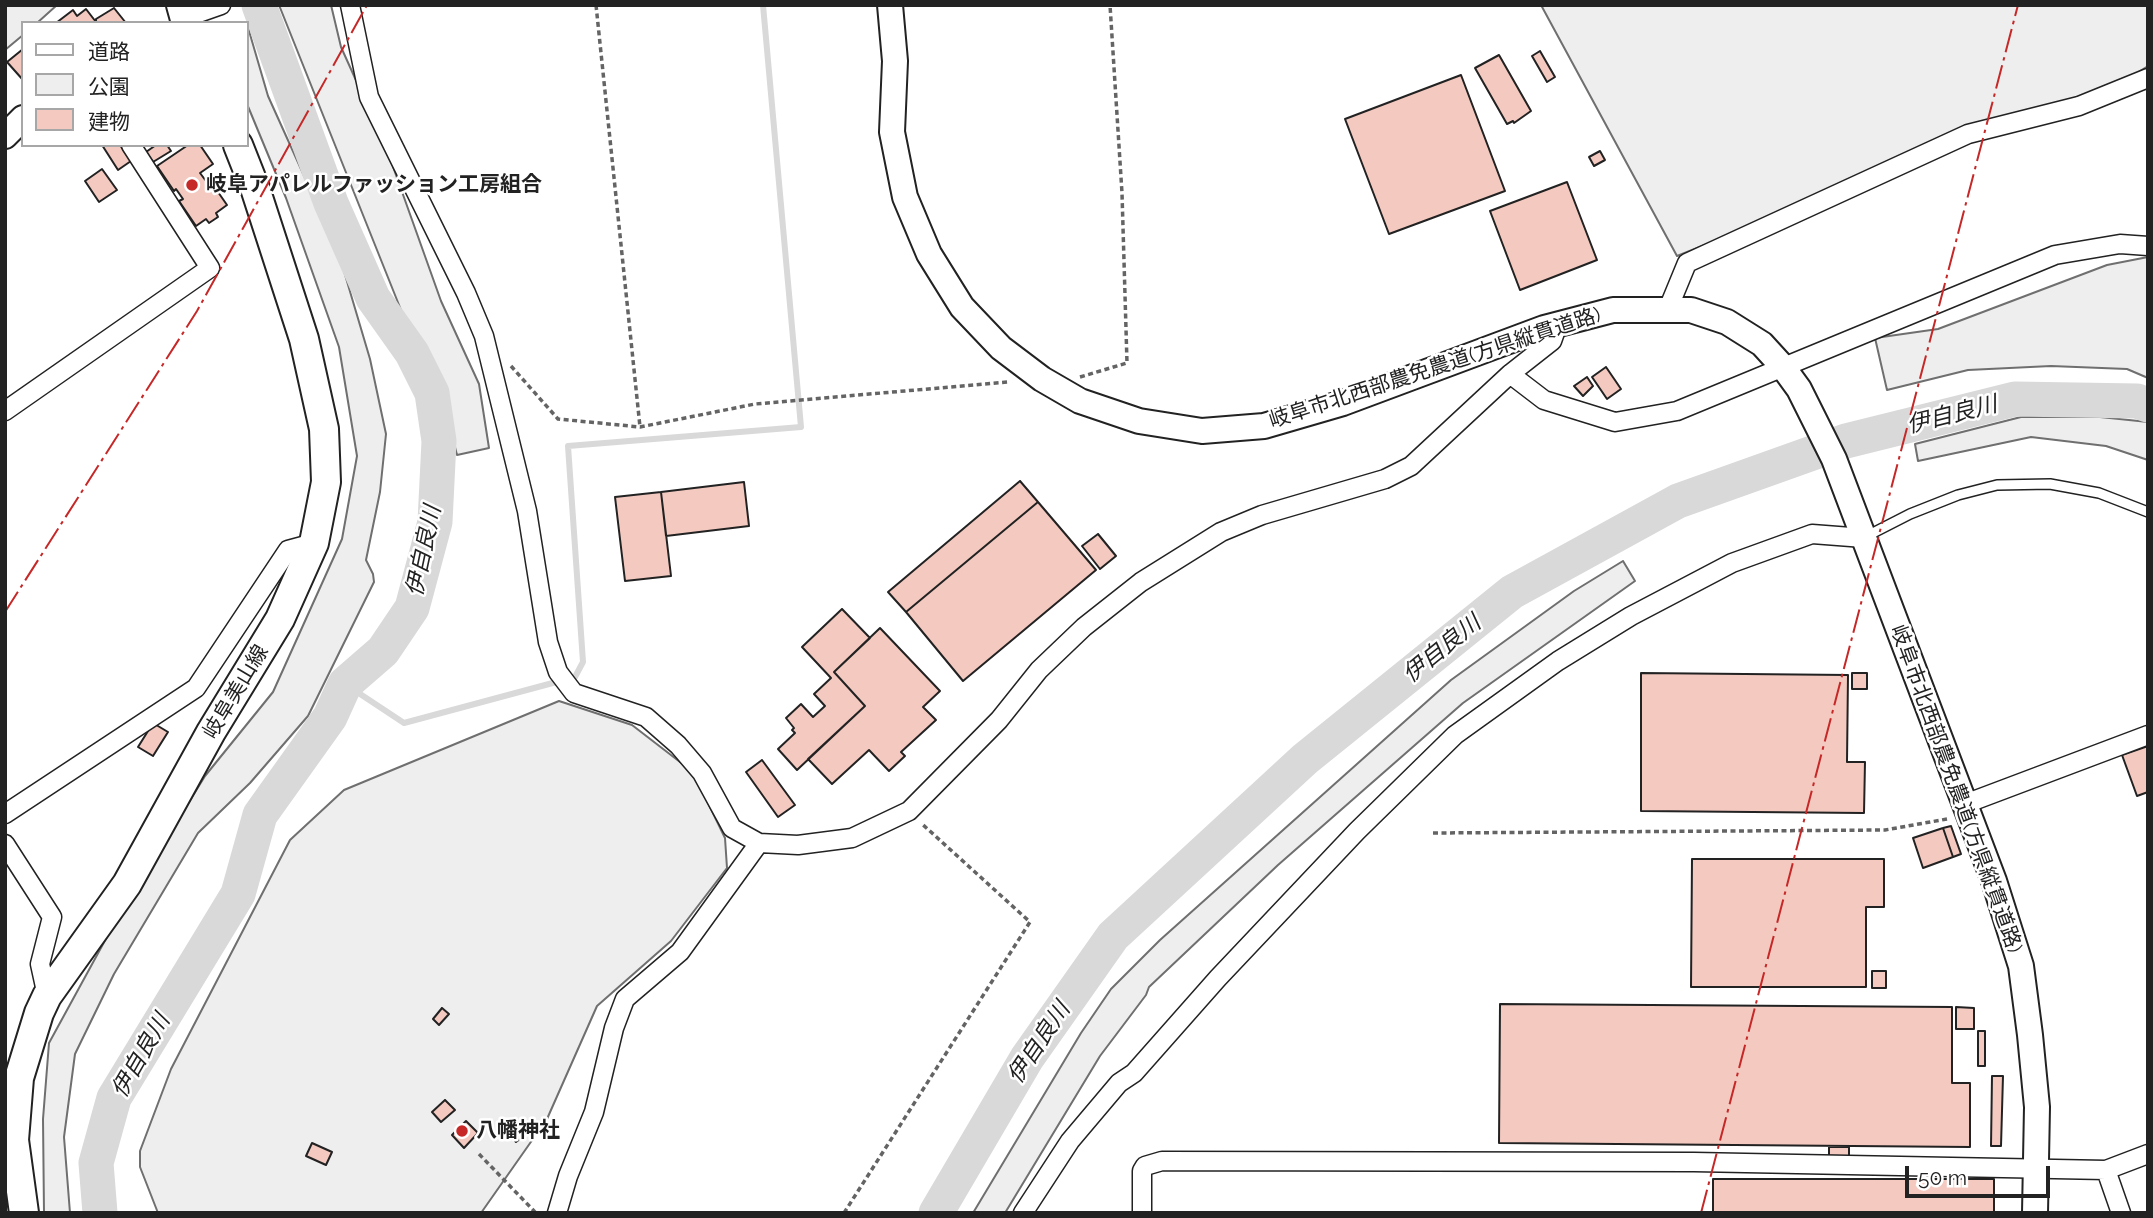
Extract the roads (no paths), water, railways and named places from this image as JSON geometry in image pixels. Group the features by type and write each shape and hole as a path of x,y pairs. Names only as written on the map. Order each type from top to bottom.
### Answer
{"main road":[{"name":"岐阜美山線","path":"24,1213 14,1140 19,1078 39,1013 47,996 127,884 211,732 280,619 314,543 326,482 324,429 304,339 255,188 239,147"}],"street":[{"path":"182,17 220,5"},
{"path":"350,5 369,97 466,293 484,336 527,511 548,642 558,672 574,693 646,718 678,745 702,774 732,828 759,843 798,845 852,838 909,811 999,720 1039,670 1084,627 1141,582 1221,532 1262,515 1384,479 1411,466 1510,374 1552,341 1558,324"},
{"name":"岐阜市北西部農免農道(方県縦貫道路)","path":"890,5 895,61 892,132 905,197 929,254 962,307 1001,348 1047,382 1080,401 1139,421 1202,431 1264,426 1343,403 1558,324 1613,310 1691,310 1727,322 1762,344 1799,389 1834,458 1994,881 2021,967 2037,1107 2035,1213"},
{"path":"1668,309 1687,263 1968,134 2079,106 2148,78"},
{"path":"5,136 21,120"},
{"path":"5,411 210,268 132,147"},
{"path":"1510,374 1544,400 1615,422 1677,411 2055,255 2120,244 2148,246"},
{"path":"1023,1213 1070,1141 1119,1083 1134,1073 1218,978 1357,831 1455,735 1568,655 1631,617 1732,563 1812,534 1861,529"},
{"path":"5,814 196,688 288,550 314,543"},
{"path":"1967,809 2148,735"},
{"path":"557,1213 594,1112 614,1028 625,999 680,952 759,843"},
{"path":"5,844 52,917 40,964 47,996"},
{"path":"1142,1213 1142,1171 1145,1166 1162,1161 1680,1162 2106,1170 2148,1154"},
{"path":"2106,1170 2121,1213"}],"lane":[{"path":"1861,529 1958,495 1997,485 2050,484 2099,493 2148,512"}],"waterway":[{"name":"伊自良川","path":"100,1213 96,1163 114,1098 238,894 260,815 330,717 345,684 383,651 412,608 435,522 439,441 432,393 412,353 373,298 331,203 259,5"},
{"path":"345,684 404,723 575,677 583,662 568,446 801,427 763,5"},
{"name":"伊自良川","path":"936,1213 1027,1058 1113,936 1305,759 1512,592 1678,501 1846,441 2015,399 2137,401 2148,405"}],"place":[{"name":"岐阜アパレルファッション工房組合","path":"192,185"},
{"name":"八幡神社","path":"462,1131"}]}
